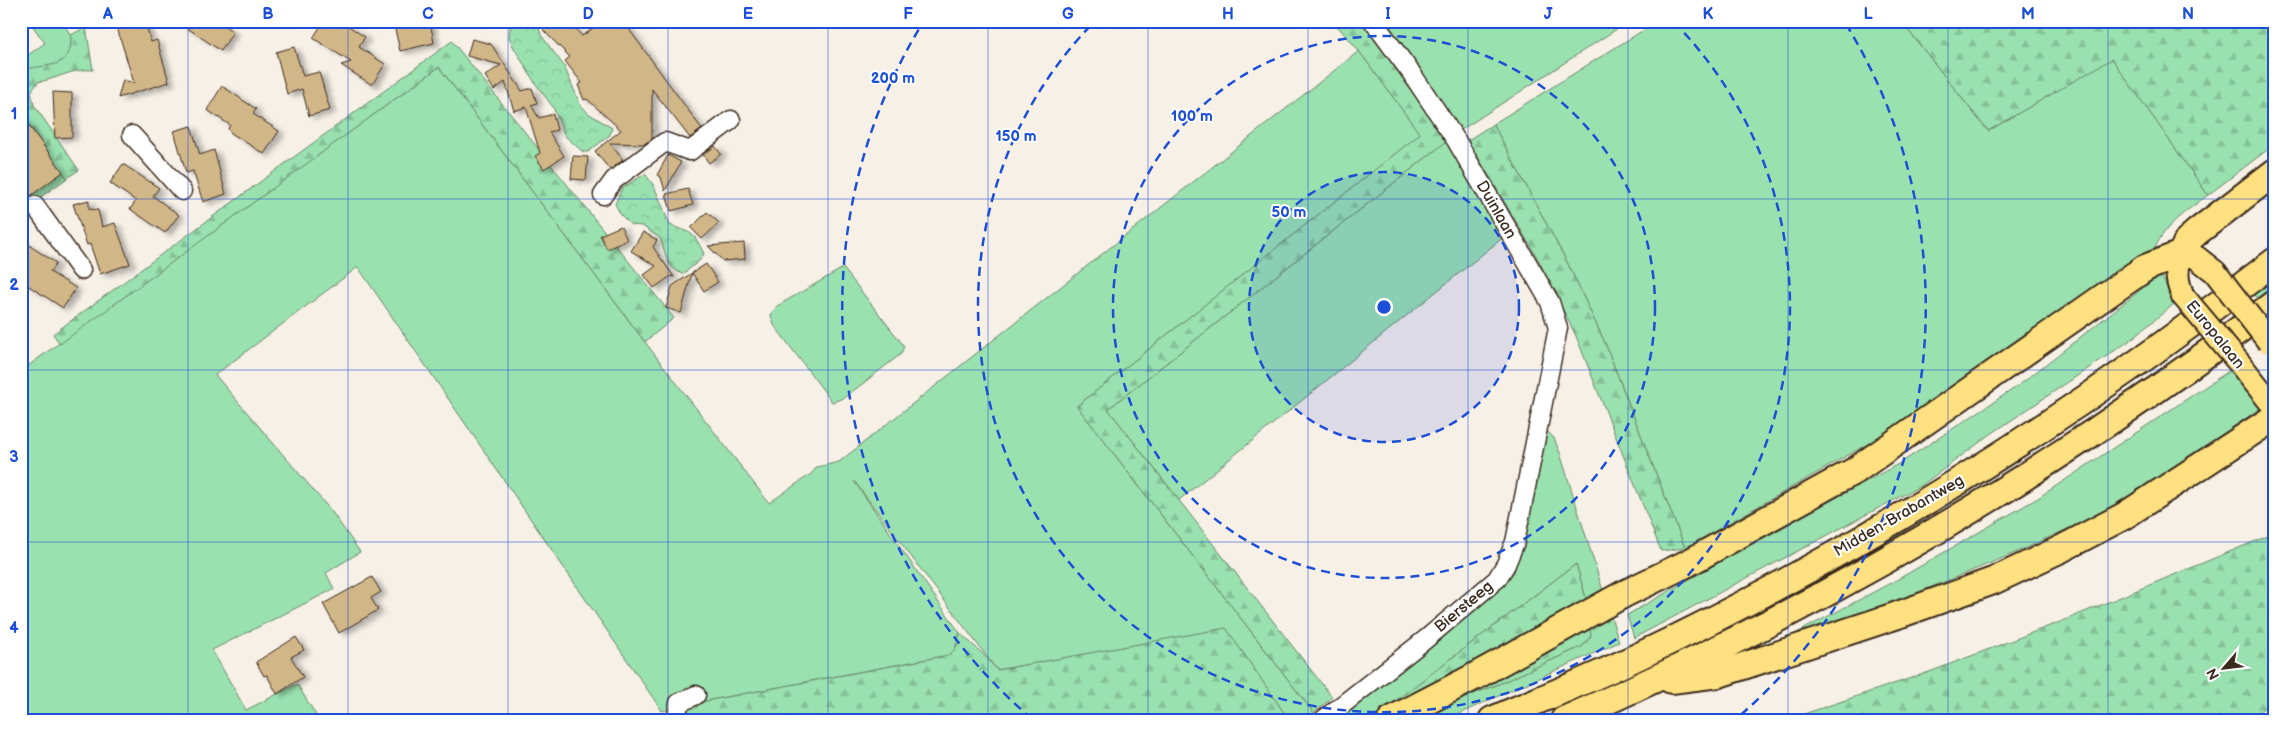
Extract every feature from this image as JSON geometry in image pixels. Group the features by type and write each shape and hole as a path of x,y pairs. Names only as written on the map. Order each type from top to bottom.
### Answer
{"highway":[{"path":"1391,720 1472,678 1624,594 1757,526 1856,470 2146,268 2181,254 2188,240 2197,232 2275,172"},
{"name":"Midden-Brabantweg","path":"1492,720 1639,656 1769,590 1876,531 2039,431 2192,325 2275,261"},
{"name":"Midden-Brabantweg","path":"1564,720 1648,684 1782,618 2018,482 2130,407 2275,303"},
{"path":"1648,684 1719,674 1993,581 2061,550 2124,516 2275,417"}],"main road":[{"path":"2181,254 2196,257 2215,272 2272,345"},
{"name":"Europalaan","path":"2181,254 2176,269 2176,280 2190,291 2246,360 2275,408"},
{"name":"Europalaan","path":"2246,360 2275,384"}],"street":[{"name":"Duinlaan","path":"1373,21 1412,74 1456,140 1550,302 1558,328 1540,418"},
{"path":"603,195 614,180 665,142 690,151 731,120"},
{"path":"132,135 182,191"},
{"path":"35,206 81,270"},
{"name":"Biersteeg","path":"1323,720 1426,639 1497,579 1506,564 1515,542 1540,418"},
{"path":"676,720 679,703 696,695"}],"green space":[{"path":"29,21 61,21 70,34 72,45 68,55 60,63 50,67 31,69 21,76 21,60 45,43"},
{"path":"511,21 542,21 539,28 541,35 564,66 580,104 588,113 612,128 610,135 588,152 583,152 565,136 553,107 535,83 513,46 509,37"},
{"path":"1333,21 1363,21 1447,141 1108,409 1332,697 1314,713 1077,406 1420,134 1359,51"},
{"path":"1386,21 1629,21 1461,130"},
{"path":"1658,21 1901,21 1988,131 2112,58 2208,195 2171,225 2159,239 2155,248 1938,404 1685,548 1605,343 1568,264 1493,124"},
{"path":"1901,21 2275,21 2275,144 2208,195 2112,59 1988,131"},
{"path":"86,27 93,70 72,72 38,82 31,92 34,105 79,170 67,178 21,115 21,76 27,69 52,65 64,60 68,54 71,35"},
{"path":"452,41 674,318 645,342 439,67 60,344 53,334"},
{"path":"1359,51 1421,134 1077,406 1314,713 1304,720 1289,720 1226,629 997,670 854,481 960,633 955,649 949,655 695,703 662,711 358,267 215,375 332,512 360,552 326,573 334,589 212,650 246,710 297,684 319,720 21,720 21,371 439,67 645,342 769,503 811,474 817,467 839,462"},
{"path":"1493,124 1568,264 1605,343 1685,548 1661,551 1576,336 1538,259 1468,140"},
{"path":"1447,141 1505,236 1179,500 1108,409"},
{"path":"63,172 67,178 21,211 21,202"},
{"path":"645,174 654,186 670,225 691,234 704,254 699,261 683,274 670,264 660,238 642,226 631,225 621,215 615,204 622,188"},
{"path":"843,268 904,346 901,354 844,398 832,402 774,325 771,315 777,306"},
{"path":"2161,274 2174,304 2129,341 1991,434 1922,485 1634,638 1627,615 1751,544 1902,462 2018,386"},
{"path":"2275,274 2275,291 2260,303 2252,292"},
{"path":"2232,369 2262,407 2158,479 2096,516 2008,556 1779,649 1776,644 1900,578 2038,498"},
{"path":"1546,430 1554,438 1560,453 1619,642 1445,720 1406,720 1494,686 1583,646 1588,605 1576,564 1370,720 1339,720 1514,573"},
{"path":"2275,533 2275,699 2249,720 1786,720 1932,671 2065,620"},
{"path":"1576,564 1588,605 1591,636 1583,646 1494,686 1406,720 1370,720"},
{"path":"1226,628 1289,720 686,720 685,714 695,703 949,655 955,649 960,633 997,670"}],"building":[{"path":"115,21 145,21 151,42 157,40 169,82 118,98 123,80 134,83"},
{"path":"177,21 218,21 233,32 221,51"},
{"path":"324,21 341,21 365,37 359,47 385,64 372,85 341,65 351,62 313,38"},
{"path":"393,21 430,21 434,43 400,51"},
{"path":"552,21 568,21 582,36 603,21 623,21 702,129 690,138 652,89 652,139 644,144 610,143 623,160 610,170 595,151 621,130 587,99 584,100 578,85 582,83 565,61 570,57 543,30"},
{"path":"472,39 491,44 522,91 532,88 537,103 531,105 539,118 553,114 557,130 549,132 564,156 544,169 535,156 540,153 526,107 514,111 505,82 494,90 485,76 501,65 467,56"},
{"path":"294,47 303,76 319,72 330,110 309,116 302,89 287,94 276,52"},
{"path":"222,86 256,109 253,114 279,131 264,154 231,133 228,129 230,125 207,110"},
{"path":"53,92 72,93 72,137 55,138"},
{"path":"21,115 63,172 21,203"},
{"path":"191,126 200,155 214,150 226,194 203,202 193,171 186,173 174,131"},
{"path":"715,146 721,154 709,163 703,155"},
{"path":"668,155 681,162 665,191 661,177 657,175"},
{"path":"573,156 588,157 586,180 571,179"},
{"path":"123,164 159,188 153,196 179,215 165,233 130,209 136,201 110,183"},
{"path":"688,189 693,205 671,211 666,194"},
{"path":"89,200 89,209 98,210 102,227 115,223 130,264 100,274 90,244 87,245 73,204"},
{"path":"707,212 719,223 702,239 691,228"},
{"path":"621,226 627,240 607,249 600,235"},
{"path":"643,232 657,240 653,247 674,277 671,276 654,288 644,275 656,266 631,251"},
{"path":"21,240 56,263 50,272 76,288 63,308 21,281"},
{"path":"744,243 745,259 723,261 708,246"},
{"path":"706,264 718,282 704,291 692,273"},
{"path":"692,273 681,313 666,308 672,286"},
{"path":"372,577 381,592 371,598 378,610 339,633 323,604"},
{"path":"296,637 304,650 291,657 303,677 277,694 267,675 264,676 256,662"}]}
